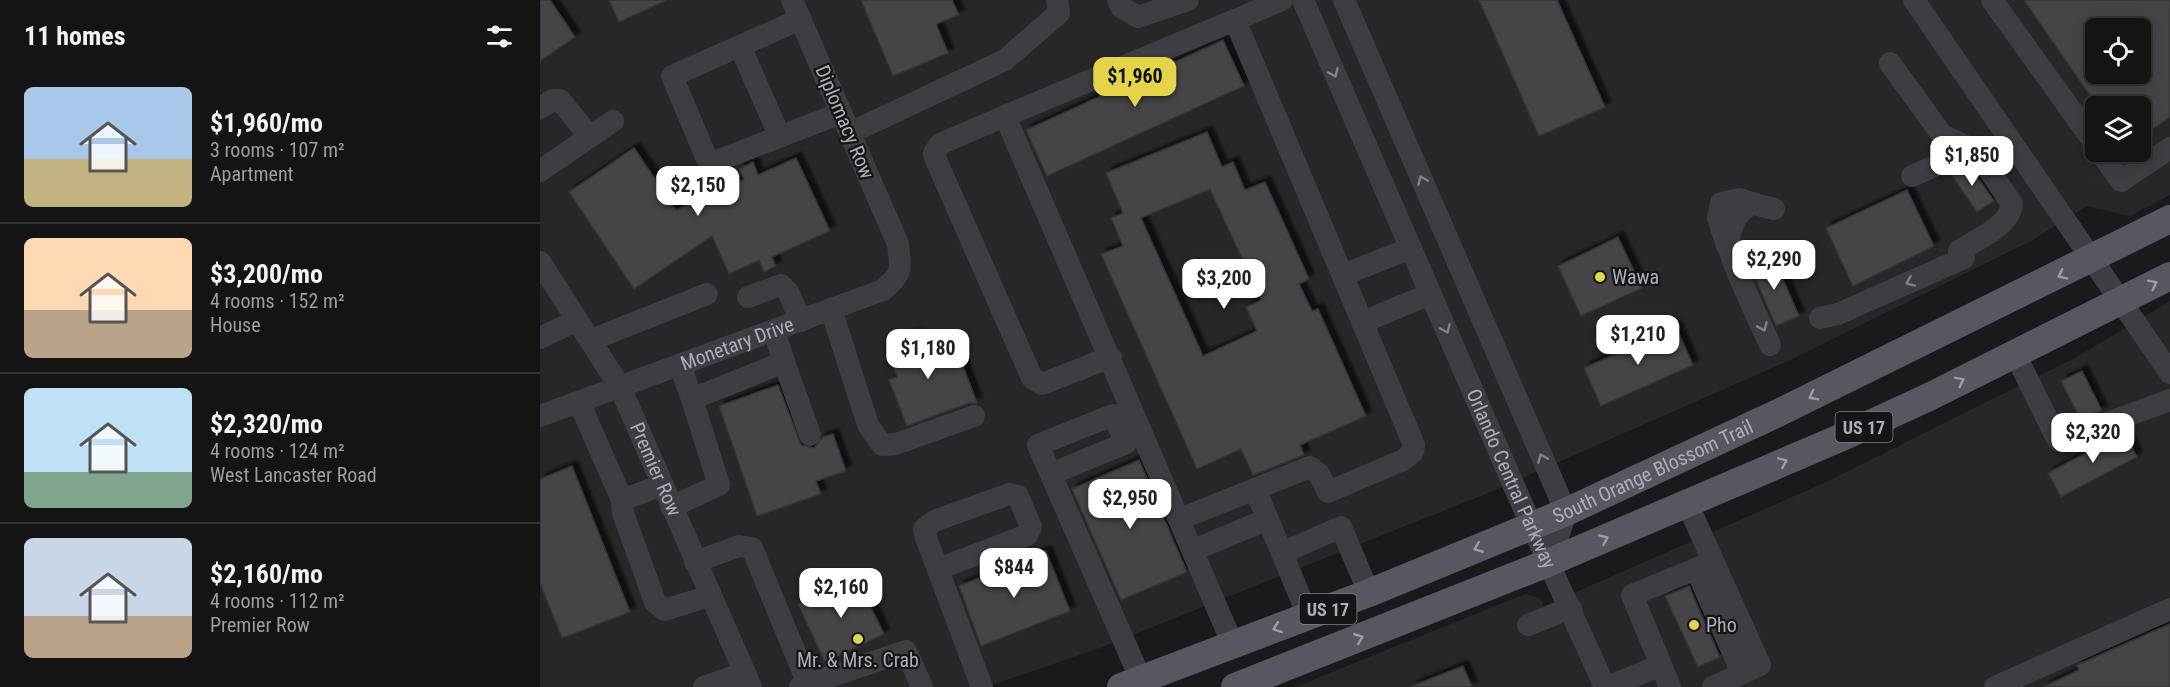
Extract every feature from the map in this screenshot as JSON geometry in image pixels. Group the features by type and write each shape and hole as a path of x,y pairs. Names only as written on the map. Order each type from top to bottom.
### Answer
{"main road":[{"name":"South Orange Blossom Trail","path":"1131,683 1369,593 1566,512 1768,418 2170,219"},
{"name":"South Orange Blossom Trail","path":"1235,687 1550,562 1840,438 2170,276"}],"street":[{"path":"797,10 740,46 672,76 709,164 780,137 846,123 1005,60 1059,13 1057,0"},
{"path":"1118,0 1121,7 1138,17 1188,0"},
{"path":"1111,357 1042,384 1036,382 934,153 940,144 1282,0"},
{"name":"Orlando Central Parkway","path":"1303,0 1532,526 1550,562"},
{"path":"1992,0 2085,130"},
{"path":"1922,3 2170,373"},
{"path":"1317,32 1348,9"},
{"name":"Orlando Central Parkway","path":"1348,9 1566,512 1550,562"},
{"name":"Diplomacy Row","path":"797,10 898,244"},
{"path":"1234,20 1411,435 1413,452 1403,460 1328,492"},
{"path":"740,46 780,137"},
{"path":"1890,63 1942,135 1960,153"},
{"path":"540,108 553,100 560,100 590,137"},
{"path":"1005,116 1111,357 1233,645"},
{"path":"540,171 613,122"},
{"path":"2151,161 2170,148"},
{"path":"1820,318 1838,314 1961,254 2011,213 2012,204 1976,151 1960,153 1912,176"},
{"path":"2107,162 2121,181 2149,162"},
{"path":"1770,345 1728,249 1731,226 1738,213 1751,203 1774,209"},
{"name":"Monetary Drive","path":"540,416 883,290 898,276 901,268 898,244"},
{"path":"1343,275 1411,248"},
{"path":"1363,322 1427,285 1457,261"},
{"name":"Premier Row","path":"540,262 620,387 747,680"},
{"path":"748,297 781,285 788,292 801,321"},
{"path":"591,340 707,294"},
{"path":"831,309 868,425 882,445 896,444 974,416"},
{"path":"540,338 577,320"},
{"path":"774,331 810,435"},
{"path":"2015,354 2058,441 2170,400"},
{"path":"692,399 784,363"},
{"path":"671,507 718,485 680,365"},
{"path":"579,402 622,500 623,513 655,602 664,610 710,596"},
{"path":"1180,519 1310,467 1319,474 1328,492 1369,593"},
{"path":"1051,474 1131,683"},
{"path":"622,500 662,485"},
{"path":"1255,489 1308,616"},
{"path":"938,569 1027,536 1031,527 1018,496 1009,494 927,524 925,535 982,687"},
{"path":"1687,503 1705,565 1751,669 1713,687"},
{"path":"1194,550 1268,519"},
{"path":"1282,553 1341,527"},
{"path":"695,562 739,546 752,548 804,686 906,651 922,687"},
{"path":"1550,562 1606,687 1661,665"},
{"path":"1670,687 1632,595 1705,565"},
{"path":"1528,625 1571,608"},
{"path":"1995,687 2170,609"},
{"path":"710,686 747,680"}],"shaded area":[{"path":"540,0 2170,0 2170,195 2130,216 2087,206 2031,241 1790,360 1493,491 1100,648 986,687 540,687"},
{"path":"2170,301 2170,687 1295,687 1525,594 1540,598 1544,606 1690,542 1826,482 2077,357"}],"building":[{"path":"540,0 550,0 575,37 540,61"},
{"path":"609,0 667,0 619,22"},
{"path":"861,0 952,0 959,15 936,24 948,53 893,76"},
{"path":"1479,0 1557,0 1605,107 1539,136"},
{"path":"2024,0 2170,0 2170,117 2151,130 2151,96 2090,96"},
{"path":"1223,40 1244,86 1047,176 1026,130"},
{"path":"1207,132 1222,167 1233,162 1245,190 1265,182 1309,279 1299,284 1312,311 1318,309 1366,416 1300,445 1304,455 1253,475 1241,449 1197,469 1101,254 1123,246 1111,218 1123,213 1106,173","holes":["1210,189 1261,300 1246,307 1257,331 1203,356 1141,218"]},
{"path":"634,148 676,210 744,179 739,169 753,162 758,175 796,158 830,231 772,257 776,266 764,272 759,260 729,274 712,236 634,289 569,192"},
{"path":"1962,160 1967,162 1994,201 1977,212 1951,174 1959,168"},
{"path":"1907,190 1934,246 1853,286 1826,228"},
{"path":"1618,237 1642,288 1581,316 1558,266"},
{"path":"1773,256 1799,316 1776,326 1750,266"},
{"path":"1676,327 1693,365 1601,406 1584,368"},
{"path":"915,334 919,344 936,338 943,355 957,350 977,403 969,403 907,426 889,380 897,377 888,352 903,346 901,339"},
{"path":"2082,371 2102,411 2080,418 2061,381"},
{"path":"778,385 801,445 814,448 823,437 833,434 846,471 816,481 821,494 757,516 719,406"},
{"path":"2124,432 2137,457 2061,497 2048,473 2095,448 2093,443"},
{"path":"1139,460 1187,572 1121,600 1072,489"},
{"path":"572,466 630,612 562,638 540,583 540,479"},
{"path":"1046,551 1070,611 981,646 959,586"},
{"path":"856,577 884,634 825,662 798,604"},
{"name":"Pho","path":"1689,586 1720,657 1698,667 1665,596"},
{"path":"2170,624 2170,687 2043,687 2079,670 2077,665"},
{"path":"1463,666 1472,687 1412,687 1412,686"}],"place":[{"name":"Wawa","path":"1600,277"},
{"name":"Pho","path":"1694,625"},
{"name":"Mr. & Mrs. Crab","path":"858,639"}]}
